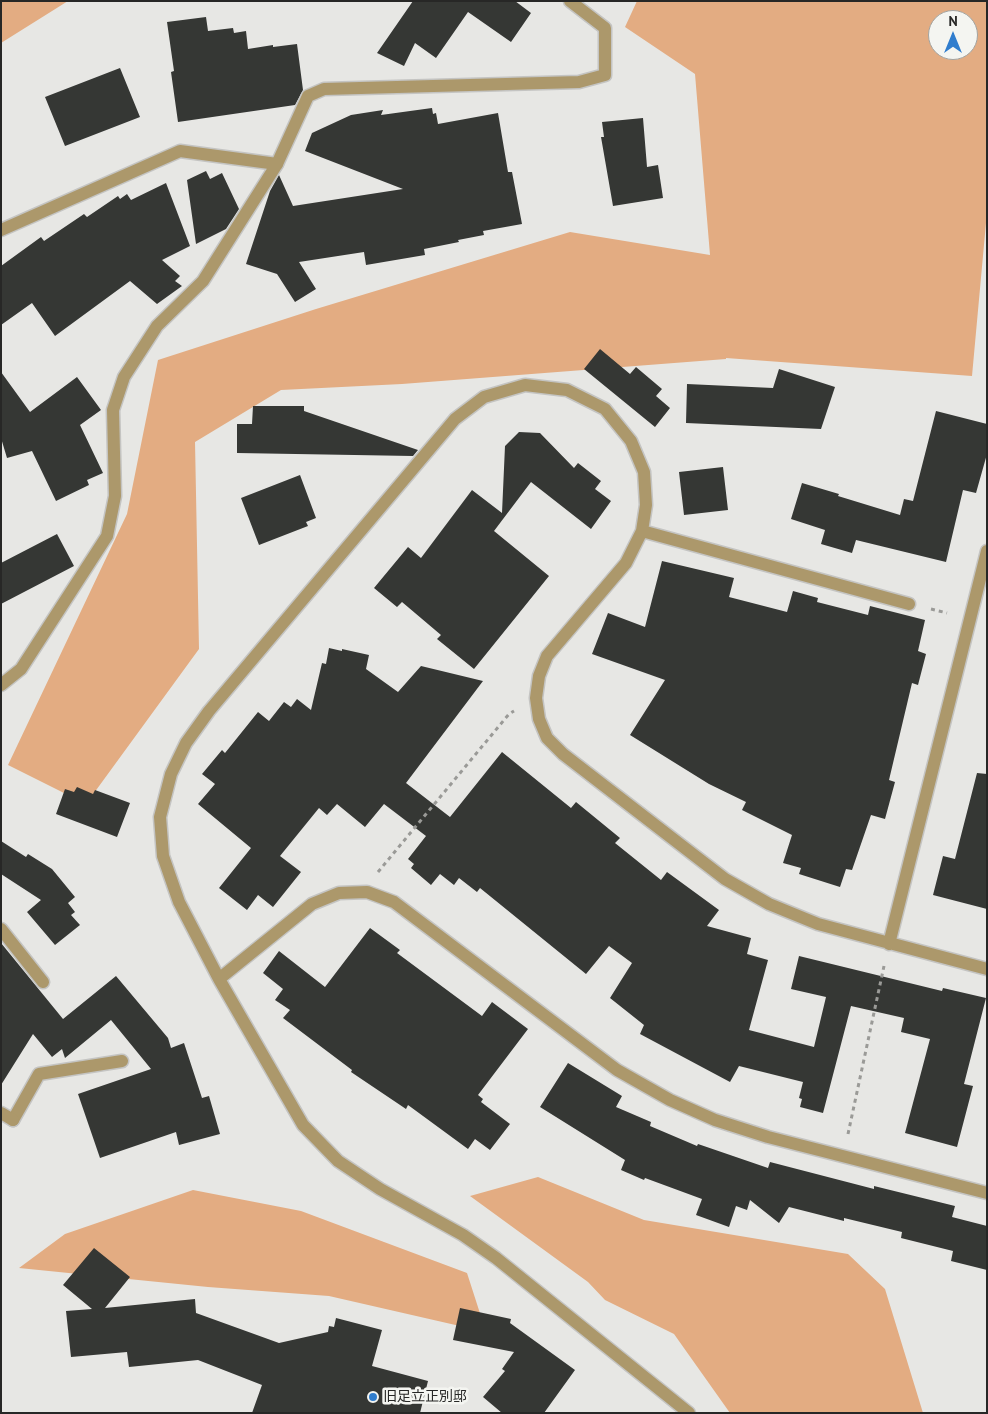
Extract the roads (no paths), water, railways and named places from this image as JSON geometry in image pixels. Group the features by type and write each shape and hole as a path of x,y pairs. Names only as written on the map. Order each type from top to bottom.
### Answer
{"street":[{"path":"1,685 21,669 107,536 116,496 113,410 124,378 158,326 204,281 276,164 308,96 324,89 579,82 605,76 604,28 570,1"},
{"path":"1,230 180,151 276,164"},
{"path":"689,1413 496,1258 463,1234 380,1190 338,1161 303,1125 219,979 179,902 163,856 160,817 170,774 186,743 209,711 455,419 484,397 525,385 567,390 605,409 631,441 644,472 646,505 642,531 626,563 547,656 539,676 536,698 539,719 547,738 562,754 725,879 777,908 818,924 987,969"},
{"path":"642,531 909,604"},
{"path":"889,944 986,558"},
{"path":"219,979 312,904 339,893 367,892 394,902 617,1070 670,1100 716,1120 768,1137 987,1193"},
{"path":"1,929 43,982"},
{"path":"1,1113 13,1120 39,1074 122,1061"}],"place":[{"name":"旧足立正別邸","path":"373,1397"}]}
